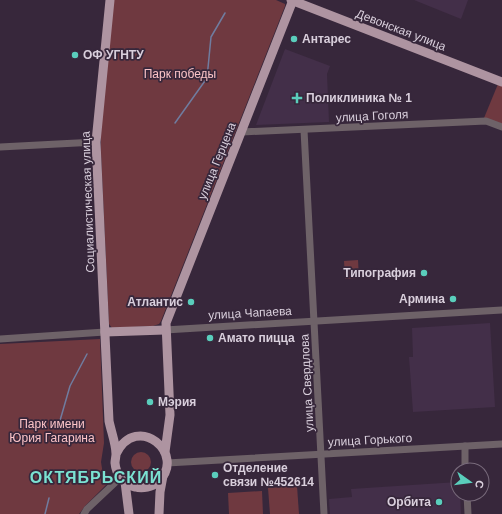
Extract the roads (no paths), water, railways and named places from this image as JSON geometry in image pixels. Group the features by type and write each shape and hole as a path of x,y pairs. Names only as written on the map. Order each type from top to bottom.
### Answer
{"main road":[{"name":"Социалистическая улица","path":"110,0 96,142 109,421 116,454"},
{"name":"Девонская улица","path":"292,0 502,82"},
{"name":"улица Герцена","path":"165,330 166,323 242,132 292,0"},
{"name":"улица Чапаева","path":"105,332 165,330"},
{"path":"159,514 160,492 167,463 165,452 170,415 165,330"},
{"path":"129,514 122,480 115,465 116,454 119,448 130,438 144,436 157,441 165,452"},
{"path":"122,480 131,486 146,488 153,486 164,476"}],"street":[{"name":"улица Гоголя","path":"242,132 486,121 502,127"},
{"name":"улица Свердлова","path":"304,130 324,514"},
{"path":"0,147 96,142"},
{"name":"улица Чапаева","path":"165,330 502,310"},
{"name":"улица Чапаева","path":"0,339 105,332"},
{"name":"улица Горького","path":"167,463 502,444"},
{"path":"465,446 465,462"},
{"path":"84,514 87,509 122,480"},
{"path":"467,502 468,514"}],"waterway":[{"path":"175,123 207,78 211,37 225,13"},
{"path":"59,424 70,386 87,354"},
{"path":"45,514 49,498"}],"place":[{"name":"Антарес","path":"294,39"},
{"name":"ОФ УГНТУ","path":"75,55"},
{"name":"Поликлиника № 1","path":"297,98"},
{"name":"Типография","path":"424,273"},
{"name":"Армина","path":"453,299"},
{"name":"Атлантис","path":"191,302"},
{"name":"Амато пицца","path":"210,338"},
{"name":"Мэрия","path":"150,402"},
{"name":"Отделение связи №452614","path":"215,475"},
{"name":"Орбита","path":"439,502"}],"district":[{"name":"ОКТЯБРЬСКИЙ","path":"96,477"}],"park label":[{"name":"Парк победы","path":"180,74"},
{"name":"Парк имени Юрия Гагарина","path":"52,431"}]}
